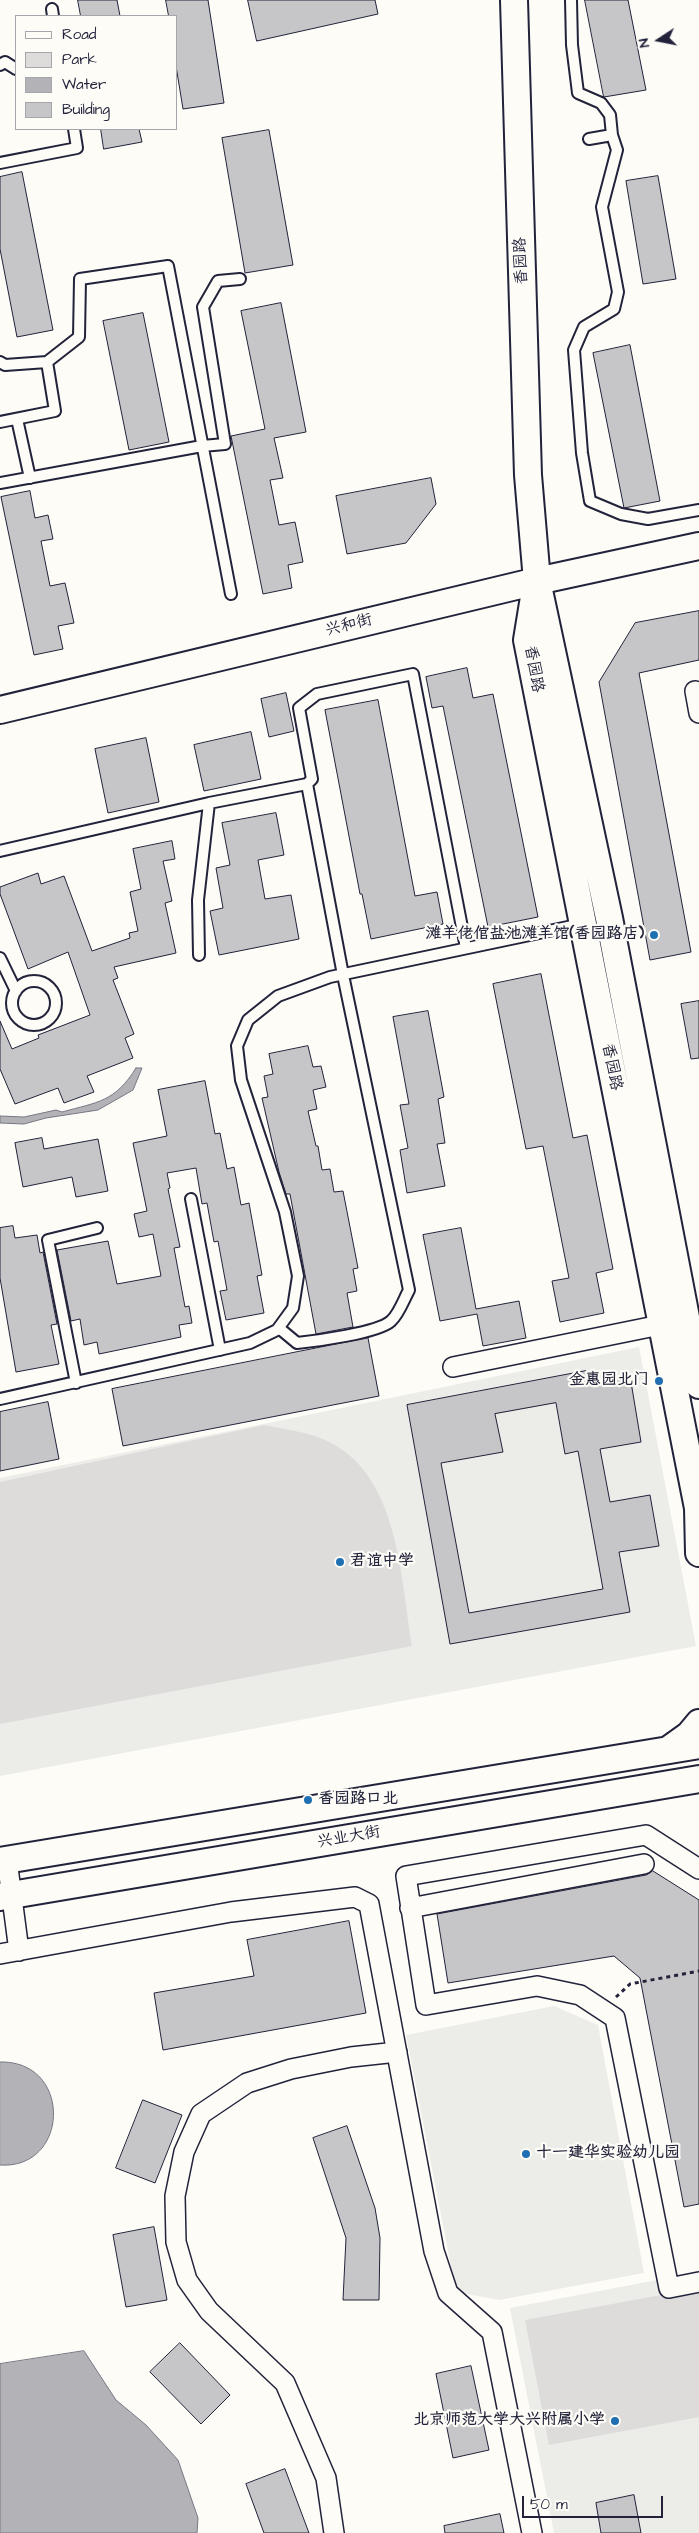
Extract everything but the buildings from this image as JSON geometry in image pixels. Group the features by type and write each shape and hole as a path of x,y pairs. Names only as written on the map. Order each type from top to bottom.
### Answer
{"street":[{"name":"香园路","path":"514,0 528,475 537,581 599,920 699,1385"},
{"name":"兴和街","path":"0,710 537,581 699,546"},
{"name":"香园路","path":"537,581 527,640 683,1312 698,1508 699,1553"},
{"path":"695,691 699,713"},
{"path":"453,1367 683,1312"},
{"path":"668,1750 690,1735 699,1723"},
{"path":"20,1951 6,1896 3,1860 699,1745"},
{"name":"兴业大街","path":"6,1896 699,1779"},
{"path":"699,1869 646,1835 406,1876 426,2005 537,1986 580,1995 615,2018 669,2288 699,2282"},
{"path":"410,1908 644,1864"},
{"path":"0,1954 231,1912 355,1897 368,1904 434,2251 448,2294 492,2332 532,2533"},
{"path":"334,2533 326,2478 284,2383 209,2311 187,2280 176,2242 175,2196 184,2152 201,2114 247,2083 291,2070 351,2057 397,2052"}],"lane":[{"path":"571,0 572,45 578,93 600,103 610,115 612,134 617,150 602,208 618,292 614,309 584,326 574,350 582,453 590,501 621,514 648,520 699,510"},
{"path":"0,65 4,62 15,68"},
{"path":"0,163 77,148 74,130"},
{"path":"588,139 612,134"},
{"path":"0,362 5,365 47,362 79,337 80,279 168,266 231,594"},
{"path":"0,483 202,446 225,444 203,306 218,281 240,279"},
{"path":"0,422 55,411 47,362"},
{"path":"17,419 30,478"},
{"path":"0,851 209,803 307,784 312,779 299,708 317,694 413,674 466,948"},
{"path":"279,1328 297,1343 318,1341 370,1330 391,1321 409,1290 343,974 307,784"},
{"path":"199,955 198,900 209,803"},
{"path":"0,1399 250,1343 279,1328 294,1308 298,1276 285,1212 241,1080 237,1046 248,1020 278,996 343,974 599,920"},
{"path":"0,958 16,991 13,998 14,1012 24,1023 30,1025 44,1023 55,1013 56,998 48,986 35,981 21,986 16,991"},
{"path":"191,1200 220,1350"},
{"path":"76,1383 48,1240 97,1228"}],"path":[{"path":"603,2010 630,1984 699,1971"}],"shaded area":[{"name":"君谊中学","path":"639,1347 696,1646 0,1776 0,1478"},
{"name":"十一建华实验幼儿园","path":"554,2006 598,2025 644,2273 499,2300 456,2292 406,2035"},
{"name":"北京师范大学大兴附属小学","path":"699,2272 699,2533 554,2533 510,2308"}],"green space":[{"path":"264,1425 308,1434 333,1444 355,1460 372,1481 384,1506 393,1534 400,1563 412,1646 0,1724 0,1482"},
{"path":"699,2288 699,2417 549,2445 525,2320"}],"water":[{"path":"136,1068 142,1068 133,1090 98,1110 46,1118 24,1124 0,1123 0,1116 24,1117 56,1110 62,1112 96,1103 121,1088"},
{"path":"0,2062 24,2066 41,2078 51,2095 54,2115 50,2134 40,2151 23,2162 0,2165"},
{"path":"84,2351 116,2400 146,2425 178,2460 198,2518 197,2533 0,2533 0,2364"}],"place":[{"name":"滩羊佬倌盐池滩羊馆(香园路店)","path":"654,935"},
{"name":"金惠园北门","path":"659,1381"},
{"name":"君谊中学","path":"340,1562"},
{"name":"香园路口北","path":"308,1800"},
{"name":"十一建华实验幼儿园","path":"526,2154"},
{"name":"北京师范大学大兴附属小学","path":"615,2421"}]}
